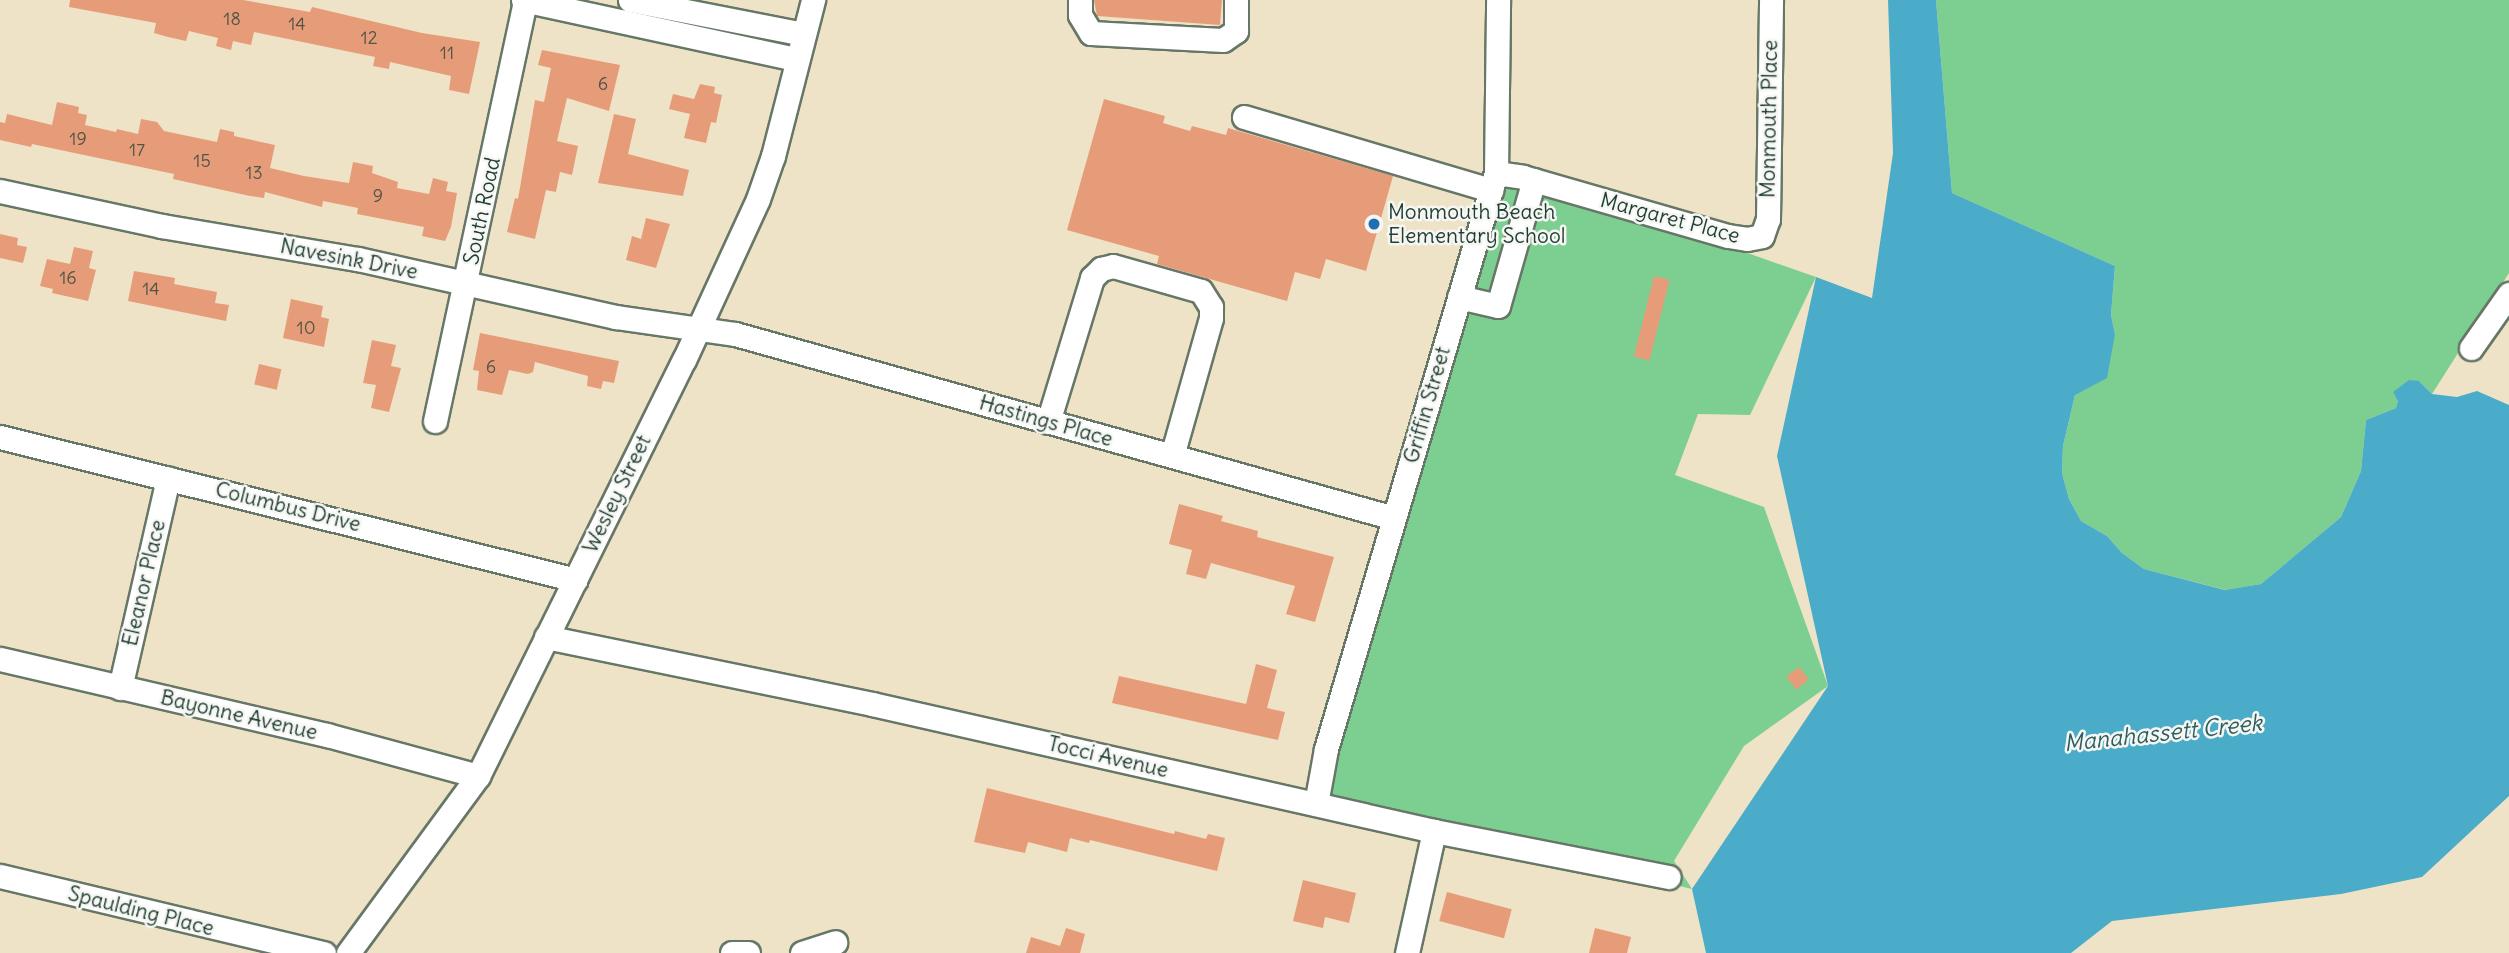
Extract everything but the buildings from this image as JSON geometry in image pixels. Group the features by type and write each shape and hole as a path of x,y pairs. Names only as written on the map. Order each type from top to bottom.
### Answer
{"street":[{"path":"524,0 797,59"},
{"name":"South Road","path":"435,421 467,282 524,0"},
{"path":"630,0 804,34"},
{"name":"Wesley Street","path":"348,953 478,776 576,580 758,199 773,156 813,0"},
{"path":"1080,0 1080,15 1091,33 1223,40 1236,31 1236,0"},
{"name":"Griffin Street","path":"1316,804 1326,749 1493,181 1498,0"},
{"name":"Monmouth Place","path":"1762,236 1768,219 1771,0"},
{"name":"Margaret Place","path":"1244,117 1493,181 1534,180 1728,236 1747,239 1762,236"},
{"path":"1460,296 1498,306 1534,180"},
{"name":"Navesink Drive","path":"0,191 162,226 358,259 616,317 697,329"},
{"path":"1048,422 1092,278 1101,269 1113,266 1125,269 1201,291 1211,307 1172,456"},
{"path":"2472,348 2509,294"},
{"name":"Hastings Place","path":"697,329 735,334 1394,518"},
{"name":"Columbus Drive","path":"0,437 576,580"},
{"name":"Eleanor Place","path":"120,688 168,478"},
{"name":"Tocci Avenue","path":"546,637 872,704 1434,831 1669,877"},
{"name":"Bayonne Avenue","path":"0,659 327,735 478,776"},
{"path":"1408,953 1434,831"},
{"name":"Spaulding Place","path":"0,876 324,953"},
{"path":"802,953 835,942"},
{"path":"732,953 748,953"}],"green space":[{"path":"1936,0 2509,0 2509,273 2432,394 2419,381 2398,401 2396,408 2366,420 2361,471 2341,517 2261,584 2226,590 2144,569 2122,553 2107,536 2081,521 2069,499 2062,473 2063,446 2075,395 2115,334 2111,315 2115,266 1952,193"},
{"path":"1502,167 1816,277 1750,415 1698,414 1675,475 1764,507 1828,686 1744,746 1674,861 1692,889 1314,798"}],"water":[{"name":"Manahassett Creek","path":"1888,0 1936,0 1952,193 2115,266 2111,315 2115,334 2107,378 2075,395 2063,446 2062,473 2069,499 2081,521 2107,536 2122,553 2144,569 2225,590 2261,584 2341,517 2361,471 2366,420 2396,408 2398,401 2393,392 2409,380 2419,381 2432,394 2457,397 2477,391 2509,405 2509,796 2422,877 2341,894 2112,921 2071,953 1706,953 1692,889 1828,686 1777,456 1816,277 1872,298 1893,153"}],"place":[{"name":"Monmouth Beach Elementary School","path":"1374,224"}]}
